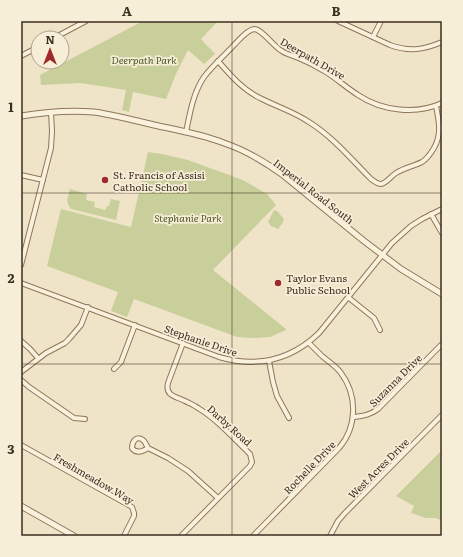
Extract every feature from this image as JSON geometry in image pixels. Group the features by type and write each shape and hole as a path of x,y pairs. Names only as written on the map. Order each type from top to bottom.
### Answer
{"street":[{"path":"69,30 86,21"},
{"path":"338,21 390,45 404,49 426,48 442,42"},
{"path":"374,37 381,21"},
{"name":"Deerpath Drive","path":"186,132 193,102 198,88 204,78 249,31 254,29 260,32 282,52 310,63 337,79 357,95 377,105 404,110 421,109 436,106 442,103"},
{"path":"21,56 30,51"},
{"path":"218,62 235,80 253,94 292,112 318,128 375,182 379,184 386,182 394,174 401,170 422,162 431,153 436,144 439,132 439,120 436,106"},
{"path":"21,265 51,148 50,112"},
{"name":"Imperial Road South","path":"21,116 50,112 93,112 186,132 232,146 250,154 272,167 382,256 411,276 442,294"},
{"path":"21,175 43,180"},
{"name":"Stephanie Drive","path":"21,283 219,357 249,362 269,361 288,355 309,343 349,298 400,235 422,219 442,209"},
{"path":"431,214 442,233"},
{"path":"349,298 374,318 380,330"},
{"path":"21,372 38,358 70,339 81,325 88,307"},
{"path":"114,369 121,362 135,325"},
{"path":"21,341 38,358"},
{"name":"Darby Road","path":"181,536 250,466 252,462 250,454 212,417 198,407 172,396 169,393 167,387 168,383 183,343"},
{"name":"Rochelle Drive","path":"253,536 343,444 349,434 354,417 352,394 345,379 336,367 309,343"},
{"name":"Suzanna Drive","path":"354,417 368,415 378,409 442,344"},
{"path":"269,361 277,396 289,418"},
{"path":"21,380 74,418 85,419"},
{"name":"West Acres Drive","path":"330,536 338,521 442,415"},
{"name":"Freshmeadow Way","path":"21,445 130,506 133,510 134,516 124,536"},
{"path":"148,448 168,458 188,471 218,498"},
{"path":"21,506 74,536"}],"green space":[{"name":"Deerpath Park","path":"143,21 218,21 201,39 215,54 204,64 188,50 166,99 133,92 129,112 122,110 126,90 80,83 41,85 40,75 50,70 70,70 70,59"},
{"name":"Stephanie Park","path":"148,152 188,160 243,180 267,194 276,205 213,270 286,330 270,337 237,337 134,299 127,317 111,311 118,292 47,266 61,209 131,227"},
{"path":"70,189 87,194 86,200 95,202 94,207 105,210 107,206 109,206 111,199 120,201 116,220 71,209 68,202"},
{"path":"274,210 277,211 284,219 278,229 271,226 268,222"},
{"path":"442,450 442,521 436,518 426,518 411,513 414,506 396,496"}],"place":[{"name":"St. Francis of Assisi Catholic School","path":"105,180"},
{"name":"Taylor Evans Public School","path":"278,283"}]}
